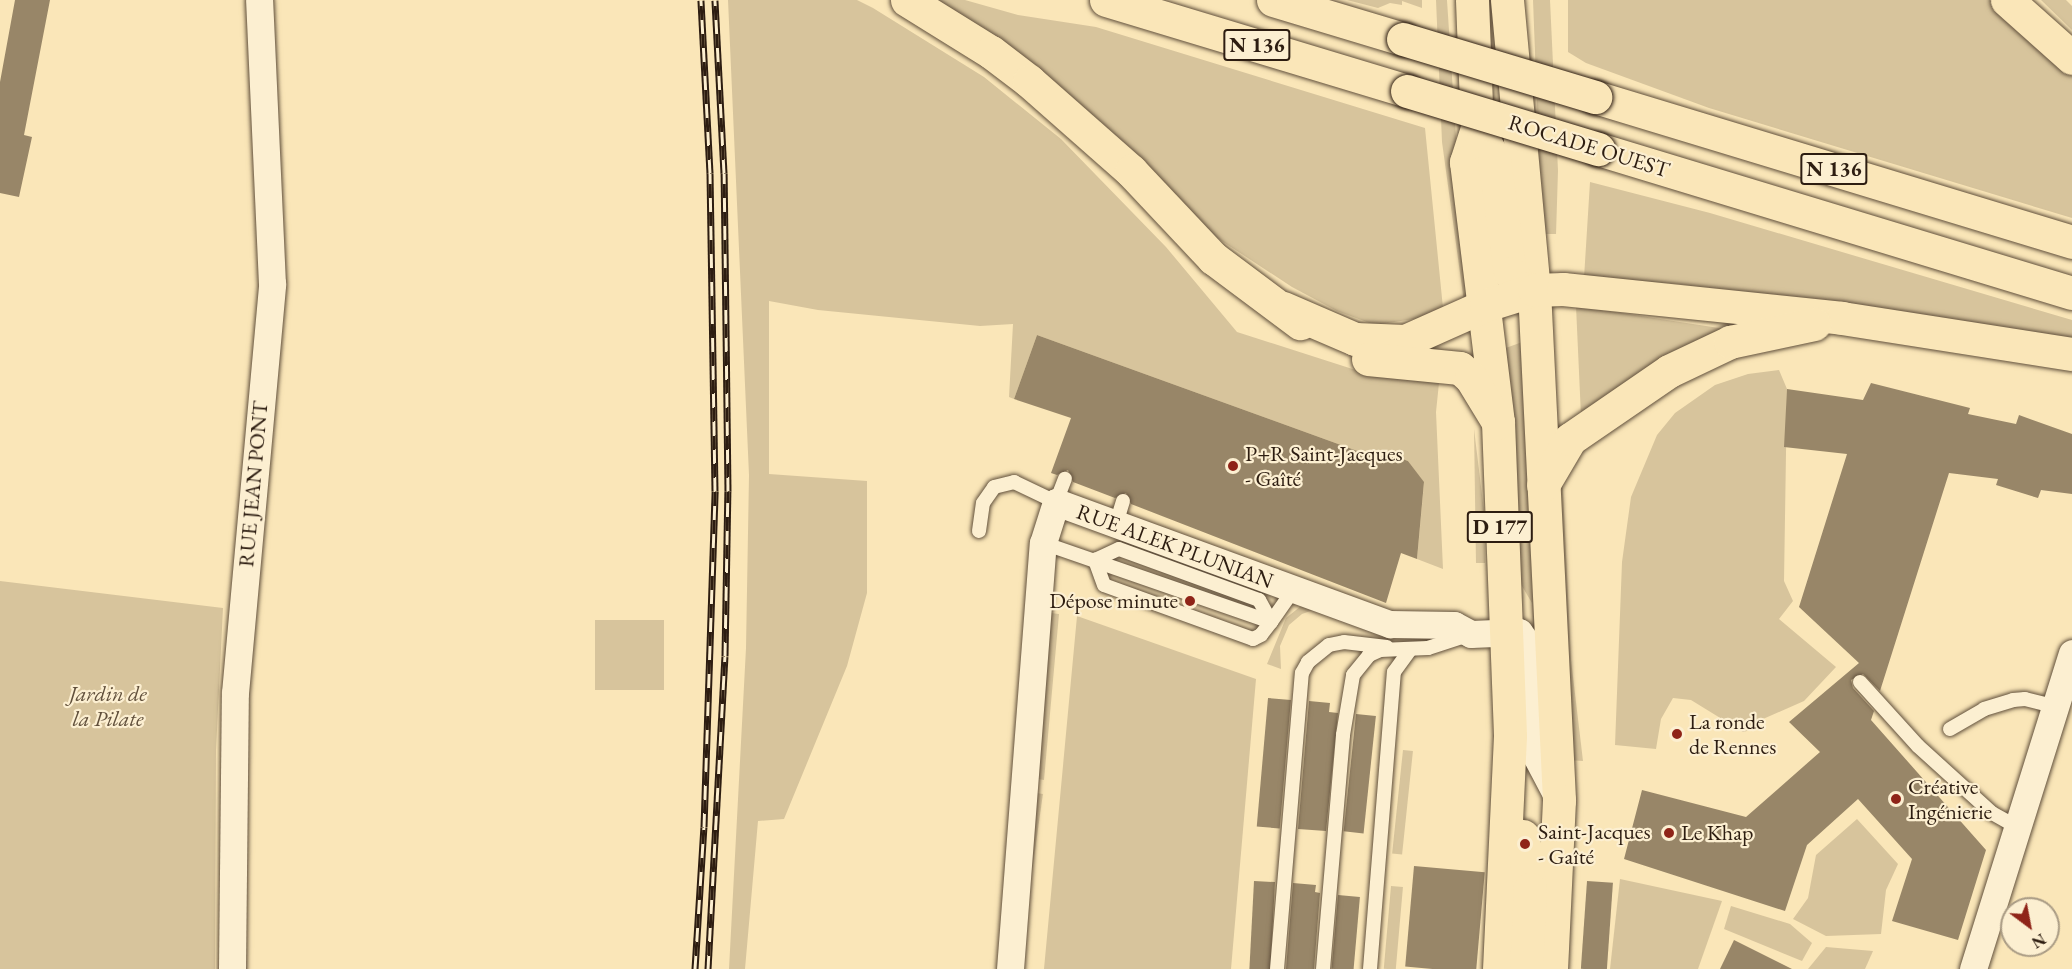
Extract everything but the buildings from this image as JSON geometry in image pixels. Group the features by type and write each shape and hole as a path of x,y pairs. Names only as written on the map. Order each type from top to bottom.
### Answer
{"main road":[{"path":"907,0 991,52 1037,87 1131,171 1213,258 1283,308 1315,336 1355,357 1460,368 1471,378 1498,422"},
{"name":"ROCADE OUEST","path":"1106,0 2072,293"},
{"name":"N 136","path":"1273,0 2072,242"},
{"name":"D 177","path":"1472,0 1478,128 1466,162 1486,305 1498,422 1504,631 1510,736 1530,889 1526,969"},
{"path":"1507,0 1534,290 1559,800 1551,969"},
{"path":"1522,158 1525,0"},
{"path":"2007,0 2072,58"},
{"path":"1478,128 1494,159 1510,273 1524,288 1563,289 1842,318 2072,354"},
{"path":"1283,308 1355,339 1405,341 1486,305 1534,290"},
{"path":"1543,485 1570,439 1669,371 1730,342 1842,318"},
{"name":"D 177","path":"1499,969 1510,736"}],"street":[{"name":"RUE JEAN PONT","path":"232,969 235,693 272,284 259,0"},
{"name":"RUE ALEK PLUNIAN","path":"1010,969 1043,543 1060,490 1120,512 1293,590 1390,624 1454,625 1471,634 1504,631"},
{"path":"1504,631 1519,632 1528,646 1536,756 1559,800"},
{"path":"1973,969 2072,653"}],"lane":[{"path":"979,531 983,503 994,487 1014,482 1060,490"},
{"path":"1043,543 1271,622"},
{"path":"1095,560 1104,585 1252,639 1262,635 1293,590"},
{"path":"1323,969 1343,735 1353,675 1370,655 1380,650 1410,650 1452,643 1471,634"},
{"path":"1277,969 1302,673 1318,653 1344,642 1410,650"},
{"path":"1370,969 1394,672 1410,650"},
{"path":"1860,682 1918,746 1992,813 2019,828"},
{"path":"1950,729 1984,709 2013,700 2025,699 2056,707"}],"green space":[{"path":"728,0 857,0 873,8 984,77 1061,139 1166,247 1237,332 1368,374 1439,383 1436,412 1443,569 1417,559 1424,483 1408,461 1392,455 1374,457 1037,335 1014,399 1009,397 1013,324 980,326 818,310 769,301 769,474 867,481 867,593 847,666 784,819 758,821 745,969 729,969 746,648 749,475"},
{"path":"921,0 965,0 1018,15 1096,27 1425,128 1443,308 1420,318 1375,325 1337,311 1292,287 1199,226"},
{"path":"1347,0 1422,0 1422,8 1402,1 1402,5 1390,3 1378,8"},
{"path":"1436,0 1447,0 1457,153 1473,295 1464,302 1442,142"},
{"path":"1533,0 1550,0 1558,171 1556,234 1542,234"},
{"path":"1568,0 1990,0 2072,72 2072,218 1709,108 1586,63 1568,52"},
{"path":"2041,0 2066,0 2072,6 2072,30"},
{"path":"1590,182 1710,213 2072,320 2072,346 1679,284 1584,278"},
{"path":"1576,306 1732,330 1581,416"},
{"path":"1525,341 1540,644 1534,644 1532,603 1519,581 1503,349"},
{"path":"1779,370 1787,389 1784,581 1793,601 1779,619 1836,667 1804,701 1763,719 1758,728 1743,732 1691,700 1673,698 1661,719 1656,749 1615,745 1622,562 1631,497 1657,435 1675,413 1715,385 1748,374"},
{"path":"1474,429 1484,511 1485,563 1476,563"},
{"path":"1562,469 1571,660 1583,761 1567,760 1554,498"},
{"name":"Jardin de la Pilate","path":"0,581 223,608 216,750 215,969 0,969"},
{"path":"1316,602 1316,609 1302,614 1289,625 1280,646 1281,669 1267,664 1286,618 1301,606"},
{"path":"1051,613 1059,614 1044,780 1038,779"},
{"path":"1077,616 1256,679 1231,969 1044,969"},
{"path":"595,620 664,620 664,690 595,690"},
{"path":"1403,750 1413,751 1402,854 1392,853"},
{"path":"1036,793 1043,794 1023,938 1016,937"},
{"path":"1857,819 1898,864 1886,890 1881,934 1826,936 1793,919 1808,898 1816,855"},
{"path":"1620,879 1722,901 1698,969 1610,969"},
{"path":"1391,886 1403,887 1396,969 1384,969"},
{"path":"1731,906 1790,924 1812,943 1802,961 1724,929"},
{"path":"1826,947 1873,951 1865,969 1808,969"}],"railway":[{"path":"695,969 704,827 715,491 710,173 701,0"},
{"path":"708,969 725,656 728,491 724,173 715,0"}],"place":[{"name":"P+R Saint-Jacques - Gaîté","path":"1233,466"},
{"name":"Dépose minute","path":"1190,601"},
{"name":"La ronde de Rennes","path":"1677,734"},
{"name":"Créative Ingénierie","path":"1896,799"},
{"name":"Le Khap","path":"1669,833"},
{"name":"Saint-Jacques - Gaîté","path":"1525,844"}]}
